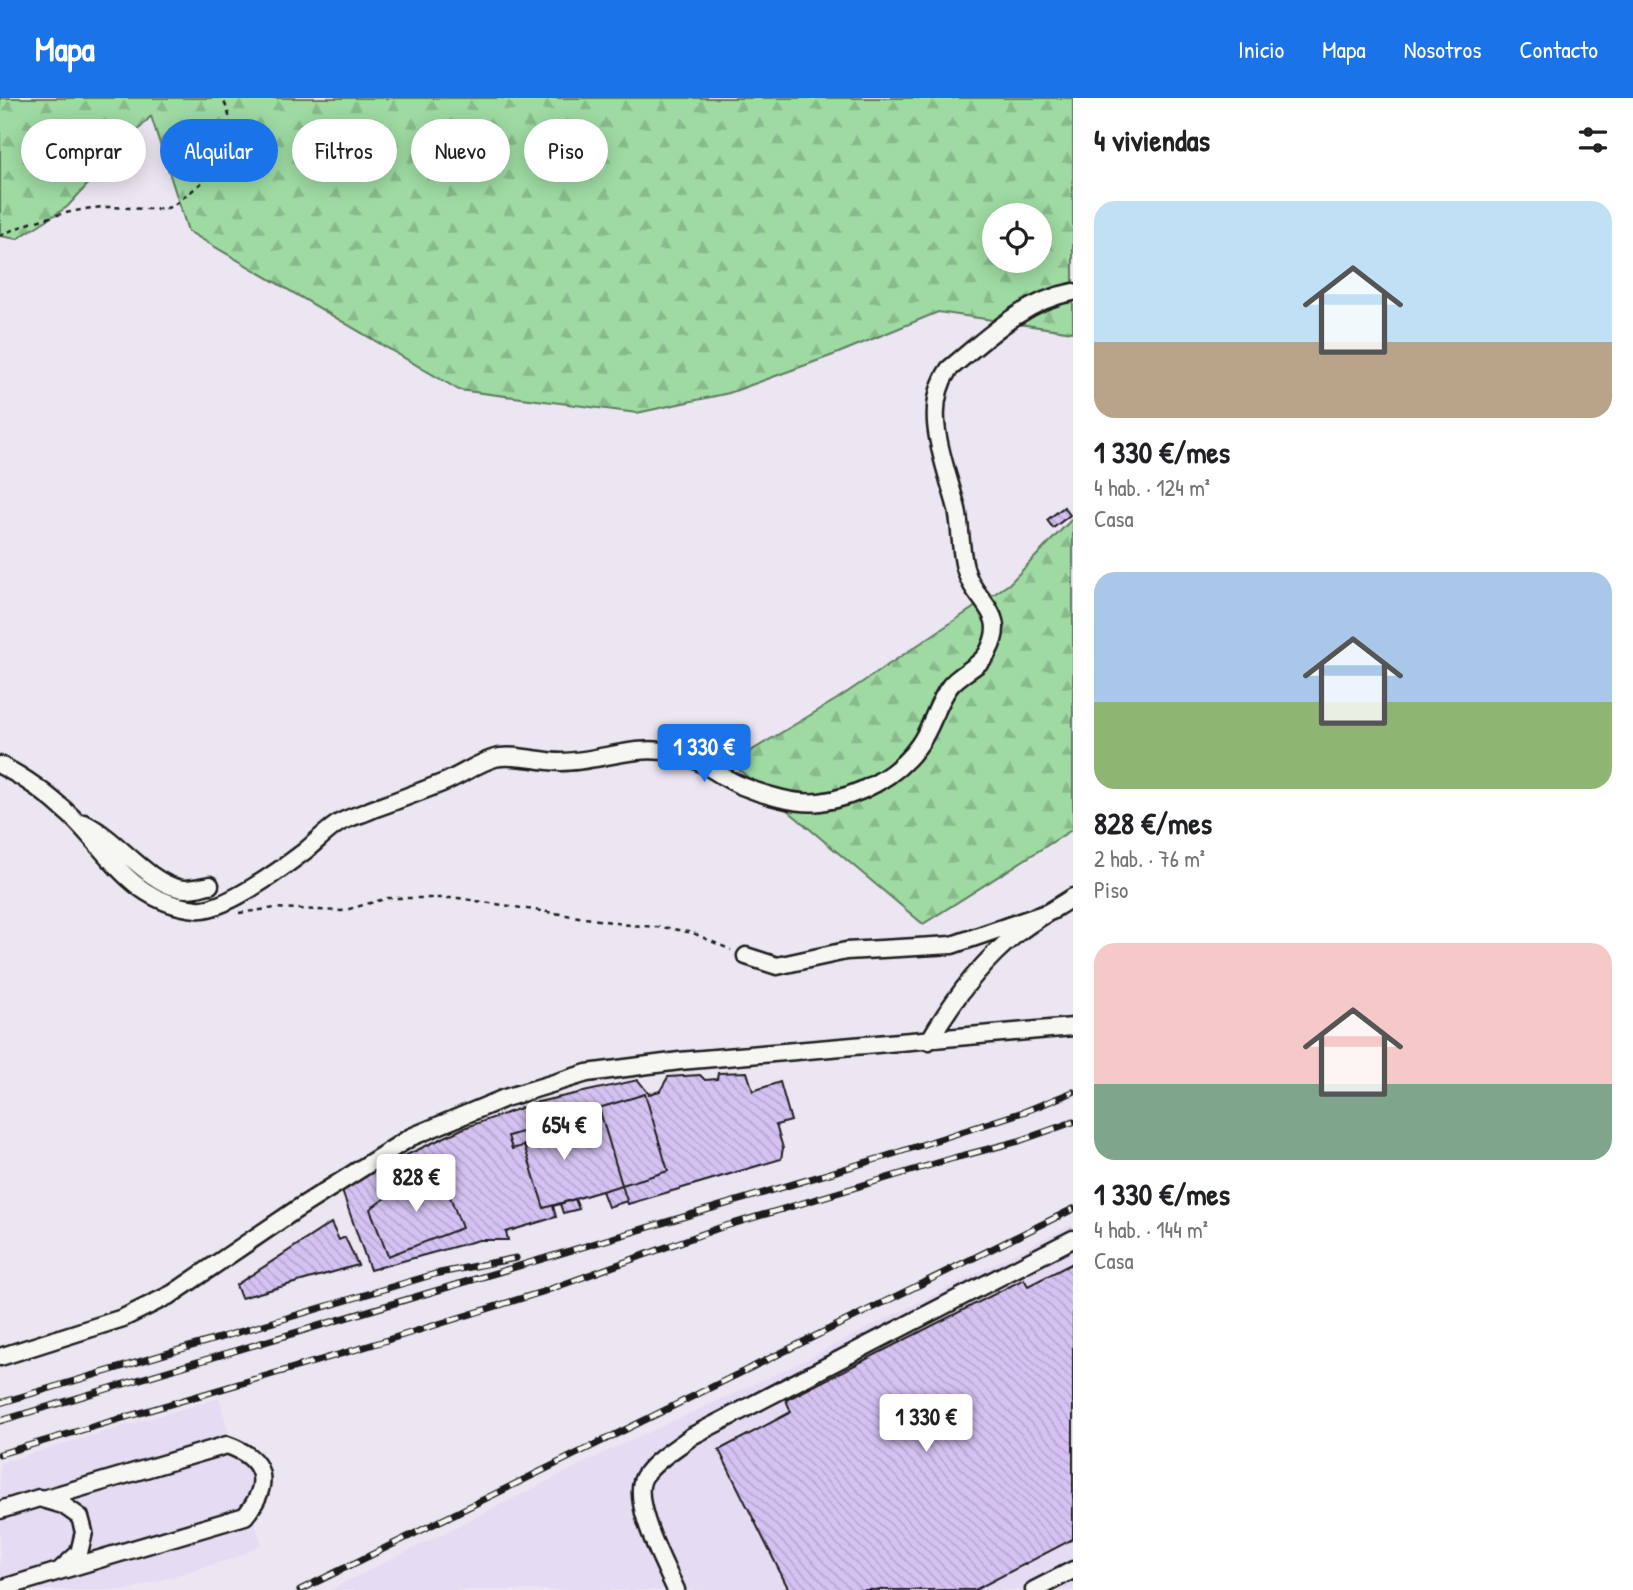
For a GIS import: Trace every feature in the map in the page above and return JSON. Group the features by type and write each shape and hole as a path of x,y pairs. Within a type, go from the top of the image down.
{"street":[{"path":"0,765 23,777 75,820 132,885 169,902 207,910 256,884 301,854 340,823 446,781 498,757 563,762 645,750 671,752 703,762 740,785 775,796 820,802 857,792 891,774 907,760 920,743 950,687 967,670 985,658 996,634 994,617 971,584 965,568 957,510 941,457 935,397 940,382 949,369 1022,311 1047,298 1073,292"},
{"path":"75,820 86,823 149,872 176,888 187,890 210,885"},
{"path":"929,1041 975,975 992,956 1015,935 1073,897"},
{"path":"746,956 777,966 846,951 952,945 1052,911"},
{"path":"0,1357 123,1318 172,1294 297,1209 411,1137 505,1097 587,1073 681,1061 1073,1027"},
{"path":"676,1590 643,1512 639,1496 644,1475 692,1436 1073,1240"},
{"path":"0,1589 245,1516 256,1504 262,1490 262,1474 254,1459 227,1445 43,1499"},
{"path":"0,1510 39,1498 64,1505 80,1517 84,1532 79,1553 59,1570"},
{"path":"1034,1590 1073,1570"}],"path":[{"path":"0,236 35,222 84,209 170,208 211,175 224,158 229,144 230,125 228,108 222,98"},
{"path":"239,914 275,908 342,911 388,898 458,898 669,928 693,933 746,956"}],"shaded area":[{"path":"1073,1224 1073,1590 330,1590 610,1450 793,1366"},
{"path":"219,1398 229,1435 246,1442 265,1462 268,1477 254,1521 262,1544 235,1558 126,1590 0,1590 0,1463"}],"green space":[{"path":"0,98 1073,98 1073,332 938,312 836,354 729,393 637,413 459,390 188,231 172,182 278,182 278,119 160,119 160,144 151,116 146,121 146,119 21,119 21,182 90,182 67,207 17,239 0,236"},
{"path":"1073,518 1073,829 923,924 731,763 837,699 1009,584"}],"building":[{"path":"1064,507 1070,515 1053,528 1047,520"},
{"path":"747,1072 753,1091 780,1082 791,1121 776,1125 783,1148 781,1159 628,1204 627,1201 608,1207 602,1191 575,1199 579,1209 563,1213 560,1204 553,1206 556,1217 506,1232 508,1240 479,1240 370,1270 342,1191 379,1168 464,1128 538,1102 638,1080 649,1094 660,1091 668,1077 700,1075 705,1080 717,1079 718,1073"},
{"path":"645,1094 668,1171 622,1185 599,1108"},
{"path":"599,1108 622,1185 544,1208 524,1145 550,1138 546,1125"},
{"path":"546,1125 550,1138 512,1149 508,1136"},
{"path":"440,1171 462,1228 388,1256 370,1209 405,1184"},
{"path":"622,1185 627,1201 608,1207 602,1191"},
{"path":"575,1199 579,1209 563,1213 560,1204"},
{"path":"331,1223 339,1240 345,1237 358,1265 241,1298 236,1285"},
{"path":"1073,1263 1073,1539 975,1590 789,1590 719,1450 791,1412 786,1400 1024,1279 1028,1286"}],"railway":[{"path":"0,1421 887,1156 1026,1111 1073,1092"},
{"path":"0,1454 368,1346 542,1292 719,1228 1019,1141 1073,1122"},
{"path":"300,1590 1073,1209"},
{"path":"0,1403 435,1274 516,1258"}]}
